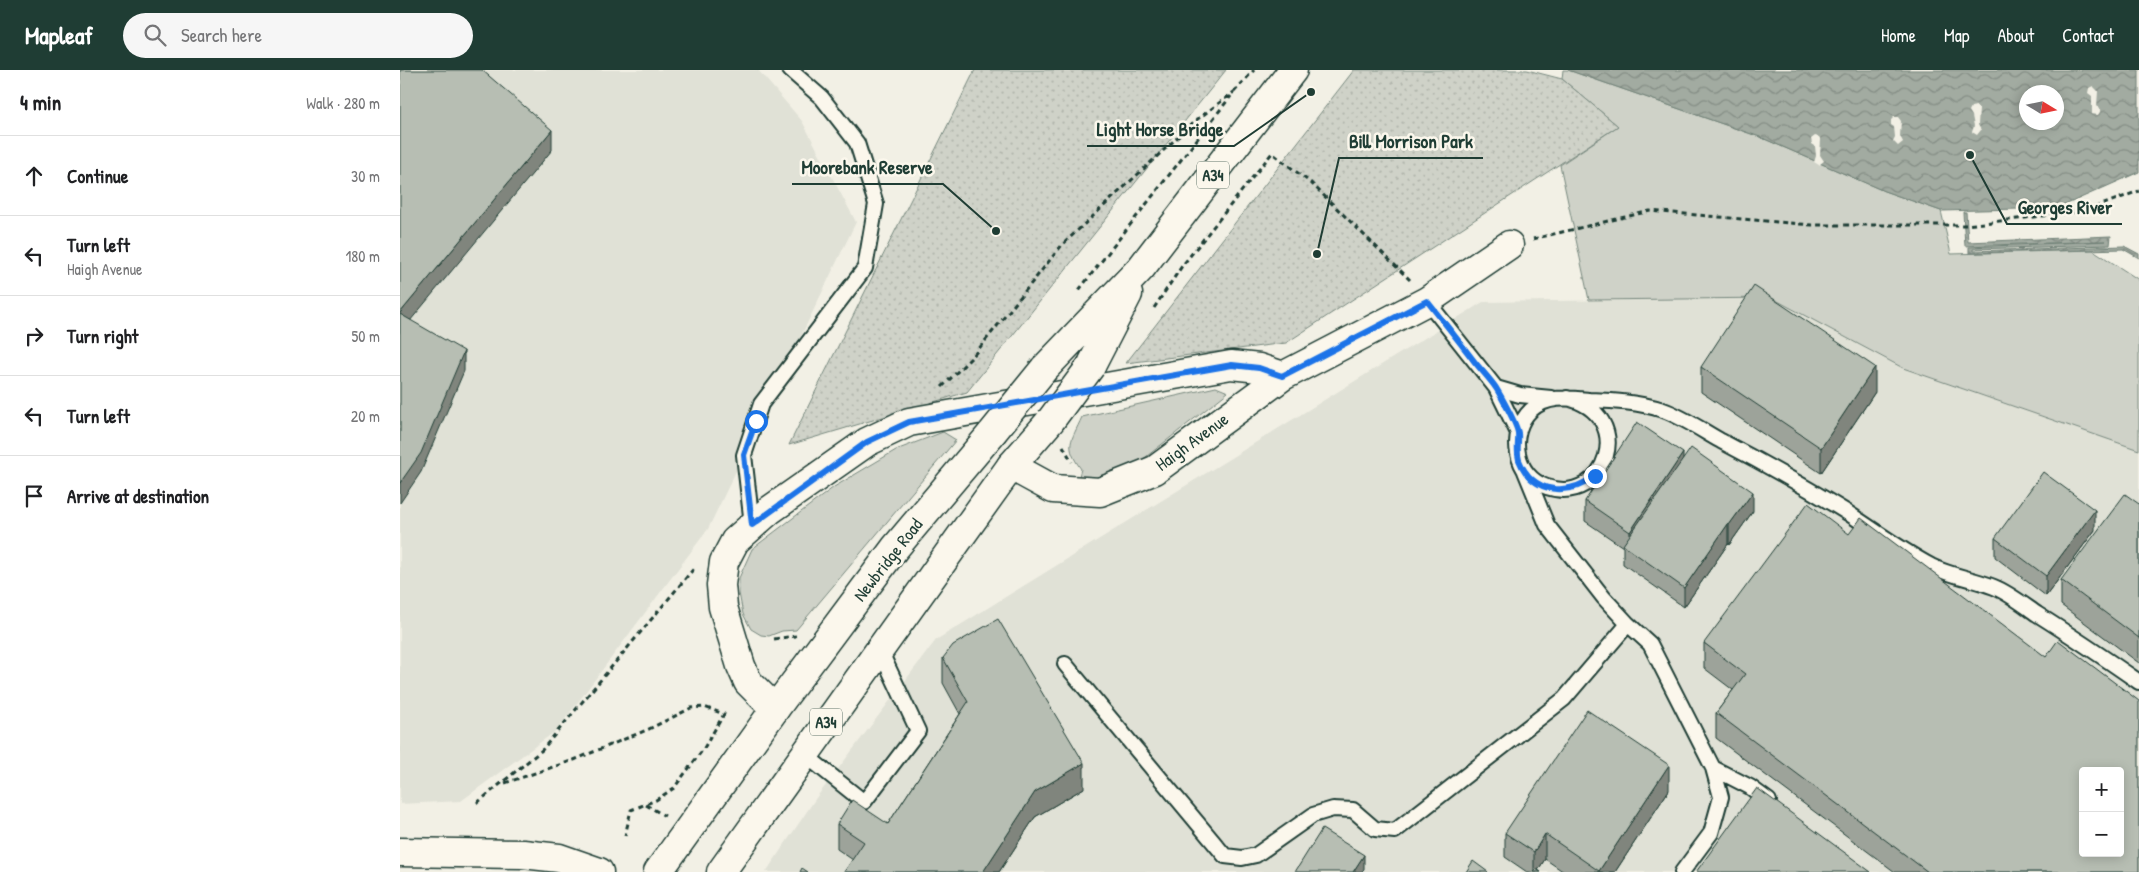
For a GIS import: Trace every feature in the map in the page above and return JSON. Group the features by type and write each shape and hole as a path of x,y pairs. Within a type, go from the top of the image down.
{"main road":[{"name":"Newbridge Road","path":"658,872 775,709 895,548 1044,369 1141,268 1289,75"},
{"name":"Haigh Avenue","path":"1011,466 1053,489 1100,492 1156,470 1282,376 1427,301 1509,245"},
{"name":"Newbridge Road","path":"720,872 1011,466 1051,420 1091,366 1141,268"},
{"path":"775,709 748,682 741,666 723,607 721,585 724,562 735,541 752,525 867,442 909,422 1232,365 1259,368 1282,376"},
{"path":"400,852 523,854 559,858 599,872"}],"lane":[{"path":"752,525 744,455 761,404 865,268 876,204 857,143 822,98 790,70"},
{"path":"1427,301 1496,388 1518,433"},
{"path":"1496,388 1520,395 1631,402 1665,411 1792,478 1932,566 1996,588 2139,682"},
{"path":"1525,471 1534,481 1546,487 1566,489 1584,484 1595,476 1603,465 1607,453 1608,440 1599,416 1585,404 1560,398 1541,403 1523,421 1518,433 1516,446 1519,459 1548,525 1604,598 1650,644 1714,768 1721,797 1711,833 1682,872"},
{"path":"1065,664 1224,856 1242,858 1256,855 1313,815 1333,809 1353,810 1376,829 1395,831 1564,699 1628,624"},
{"path":"804,754 864,802 918,731 879,648"},
{"path":"1714,768 1750,787 1781,810"}],"path":[{"path":"1078,292 1234,92 1254,70"},
{"path":"942,388 972,356 1062,246 1195,121 1234,92"},
{"path":"1149,314 1182,266 1272,153 1311,182 1407,276 1427,301"},
{"path":"1509,245 1650,211 1812,225 1966,225 2085,211 2139,191"},
{"path":"503,783 574,760 650,728 691,708 704,707 724,714 704,748 674,788 646,805 631,810 625,836"},
{"path":"646,805 671,821"}],"shaded area":[{"path":"400,70 758,70 802,121 856,222 708,529 557,730 461,801 400,804"},
{"path":"975,70 1226,70 967,392 789,445"},
{"path":"1354,70 1527,70 1562,79 1618,126 1286,343 1126,363"},
{"path":"1563,70 1568,70 1760,137 1884,191 1941,211 1951,254 2093,250 2139,280 2139,450 1903,368 1772,298 1589,300 1560,165 1618,126 1562,79"},
{"path":"1772,298 1903,368 2139,450 2139,872 766,872 816,798 936,640 1483,302"},
{"path":"1216,387 1228,392 1137,464 1098,480 1079,476 1081,469 1072,454 1071,443 1082,417"},
{"path":"943,432 956,440 796,630 782,631 769,636 761,635 751,629 743,614 739,593 739,578 752,549 834,487 896,450"}],"water":[{"path":"1568,70 2139,70 2139,172 2058,208 1941,211 1884,191 1760,137"},
{"path":"1963,212 1966,212 1968,242 2111,236 2110,245 1973,249 1973,251 2124,246 2139,254 2139,258 2123,249 1969,253 1969,247 2106,241 1965,246"}],"pier":[{"path":"2093,86 2098,91 2097,106 2101,110 2098,115 2092,114 2092,96 2088,93 2089,88"},
{"path":"1976,106 1979,109 1978,125 1981,130 1977,135 1972,132 1974,126 1969,111 1971,107"},
{"path":"1894,117 1898,117 1901,121 1900,136 1903,142 1898,146 1893,141 1895,137 1891,120"},
{"path":"1815,136 1821,140 1820,155 1824,161 1819,165 1814,162 1816,156 1815,146 1812,144 1811,139"}],"building":[{"path":"400,70 482,70 552,130 400,313"},
{"path":"1754,286 1875,367 1821,448 1701,367"},
{"path":"400,314 464,351 421,453 400,483"},
{"path":"1637,422 1683,453 1630,532 1585,501"},
{"path":"1691,448 1753,492 1728,524 1684,588 1623,545"},
{"path":"2043,472 2095,510 2046,576 1995,538"},
{"path":"2125,494 2139,504 2139,638 2061,580"},
{"path":"1808,503 1849,534 1861,518 2046,657 2058,640 2139,701 2139,872 1928,872 1716,713 1745,674 1704,643"},
{"path":"998,619 1084,763 1035,792 983,872 844,872 864,842 837,824 852,800 888,824 968,702 943,658 953,645"},
{"path":"1587,710 1669,765 1599,871 1545,834 1534,852 1505,833"},
{"path":"1757,788 1871,872 1696,872"},
{"path":"1322,829 1364,855 1353,872 1295,872"},
{"path":"1473,861 1488,872 1466,872"},
{"path":"802,868 808,872 800,872"}],"place":[{"name":"Light Horse Bridge","path":"1311,92"},
{"name":"Georges River","path":"1970,155"},
{"name":"Moorebank Reserve","path":"996,231"},
{"name":"Bill Morrison Park","path":"1317,254"}],"route":[{"path":"756,421 744,455 752,525 770,510 867,442 909,422 1232,365 1259,368 1282,376 1427,301 1496,388 1518,433 1516,446 1519,459 1525,471 1534,481 1546,487 1559,490 1572,489 1584,484 1595,476"}]}
